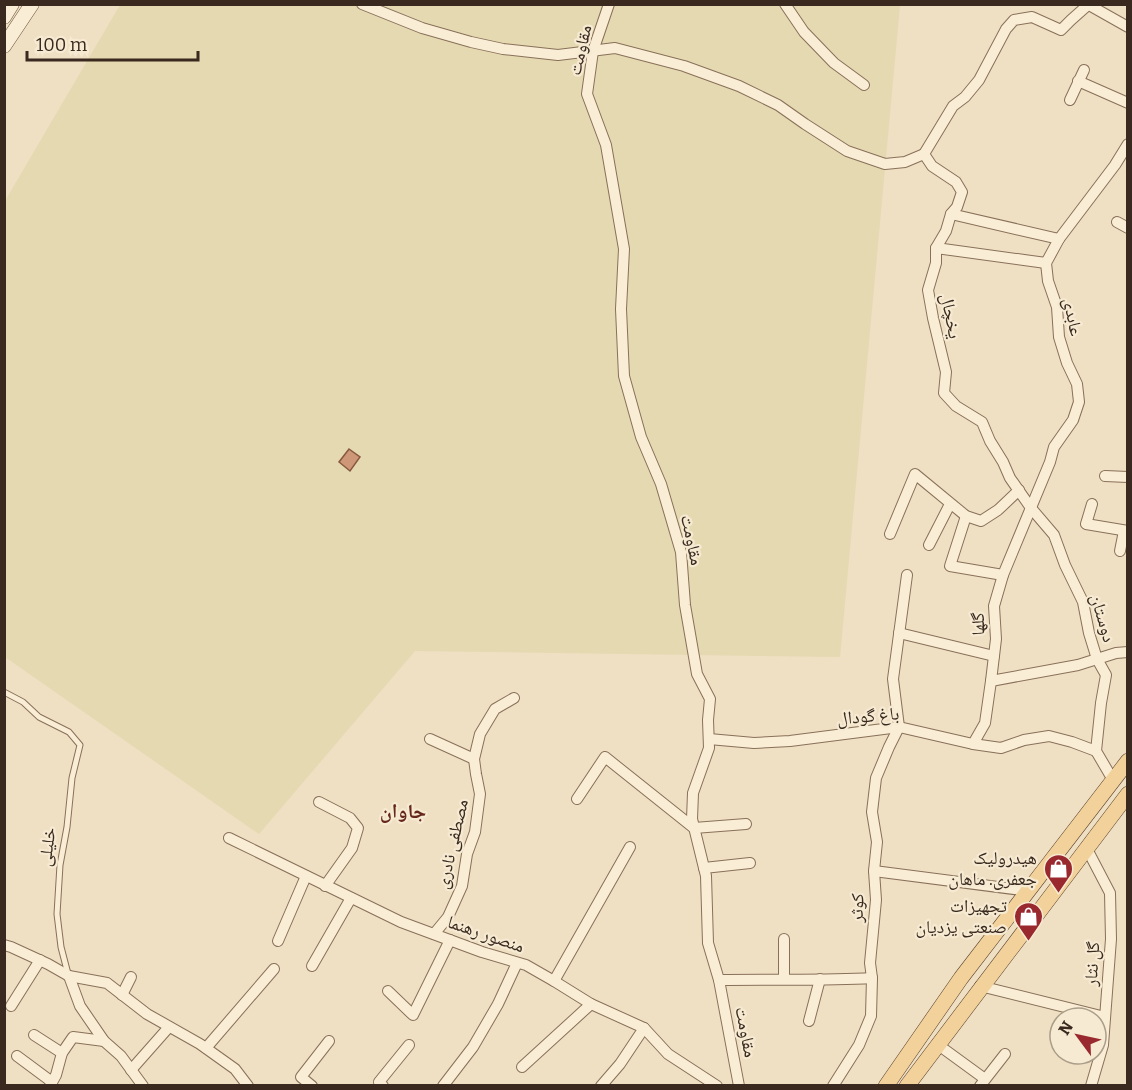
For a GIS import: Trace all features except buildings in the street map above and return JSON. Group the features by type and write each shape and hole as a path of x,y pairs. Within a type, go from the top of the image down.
{"main road":[{"path":"4,16 12,4"},
{"path":"6,42 32,4"},
{"path":"886,1086 962,978 1128,761"},
{"path":"907,1086 980,986 1124,804"},
{"path":"962,1011 953,1003 1004,930 1007,920"},
{"path":"897,1086 928,1041 921,1036"}],"street":[{"path":"362,4 422,28 503,49 558,55 615,48 684,66 739,86 778,105 848,151 885,164 904,162 924,154 953,106 965,97 979,80 1006,29 1014,20 1032,17 1061,30 1089,5 1128,27"},
{"name":"مقاومت","path":"609,4 593,51 587,94 606,145 624,249 621,309 624,376 641,438 662,484 681,552 685,605 697,674 710,699 709,748 693,793 692,819 706,876 708,943 719,980 739,1086"},
{"path":"785,4 804,32 834,63 864,85"},
{"path":"1070,100 1084,70"},
{"path":"1078,81 1128,104"},
{"path":"936,248 1046,263 1059,240 1128,144"},
{"name":"یخچال","path":"924,154 932,166 956,182 962,192 957,207 951,214 946,231 936,248 936,263 928,290 946,372 944,393 956,406 982,422 1010,478 1031,508"},
{"path":"951,214 1059,240"},
{"path":"1117,222 1128,228"},
{"name":"عابدی","path":"1031,508 1054,447 1073,420 1079,402 1077,384 1067,363 1059,336 1057,307 1048,281 1046,263"},
{"path":"890,534 915,474 966,516 981,521 998,510 1018,490"},
{"path":"1105,476 1128,477"},
{"path":"928,545 950,504"},
{"path":"1092,504 1086,524 1126,531 1120,550"},
{"name":"گلها","path":"973,744 985,723 996,639 994,606 1003,575 1031,508"},
{"name":"دوستان","path":"1031,508 1054,536 1083,602 1097,659 1106,675 1096,751"},
{"path":"966,516 950,566 1003,575"},
{"path":"899,727 893,679 907,575"},
{"path":"899,633 994,656"},
{"path":"991,681 1078,665 1116,653 1128,652"},
{"name":"مصطفی نادری","path":"434,934 448,917 462,886 467,854 475,832 480,794 474,759 480,734 495,709 514,698"},
{"name":"باغ گودال","path":"709,739 754,743 790,741 899,727 1001,748 1024,740 1048,736 1096,751"},
{"name":"کوثر","path":"833,1086 859,1045 871,1016 870,963 876,900 874,871 877,842 872,812 876,778 899,727"},
{"path":"430,740 474,759"},
{"path":"1096,751 1113,780"},
{"path":"577,798 605,757 694,828 746,824"},
{"path":"319,802 350,818 358,828 352,848 325,886"},
{"name":"منصور رهنما","path":"229,838 401,922 526,965 591,1004 644,1028 668,1054 717,1086"},
{"path":"554,981 630,847"},
{"name":"گل نثار","path":"1087,849 1110,893 1111,939 1106,1006"},
{"path":"704,868 750,863"},
{"path":"874,871 1029,891"},
{"path":"278,941 306,876"},
{"path":"312,966 351,898"},
{"path":"784,939 784,979"},
{"path":"388,991 414,1015 450,940"},
{"path":"4,945 40,960 69,976 107,983 147,1014 206,1048 235,1069 248,1086"},
{"path":"11,1006 40,960"},
{"path":"443,1086 473,1047 498,1004 517,963"},
{"path":"206,1048 274,969"},
{"path":"69,976 80,1006 104,1041 121,1056 143,1086"},
{"path":"122,995 131,977"},
{"path":"719,980 872,978"},
{"path":"809,1021 820,979"},
{"path":"980,986 1061,1006"},
{"path":"522,1068 591,1004"},
{"path":"130,1070 169,1027"},
{"path":"601,1086 620,1064 644,1028"},
{"path":"34,1035 62,1053"},
{"path":"17,1056 51,1084 62,1053 73,1037 104,1041"},
{"path":"312,1086 301,1077 329,1041"},
{"path":"937,1044 983,1082 1005,1054"},
{"path":"383,1086 379,1082 409,1046"},
{"name":"گل نثار","path":"1091,1086 1096,1066"}],"lane":[{"name":"خلیلی","path":"4,692 22,702 39,717 69,732 80,746 72,778 60,865 57,914 61,947 69,976"}],"shaded area":[{"path":"120,5 900,5 840,657 415,651 259,834 5,657 5,201"}],"place":[{"name":"هیدرولیک جعفری. ماهان","path":"1058,894"},
{"name":"تجهیزات صنعتی یزدیان","path":"1028,942"}],"district":[{"name":"جاوان","path":"403,811"}]}
